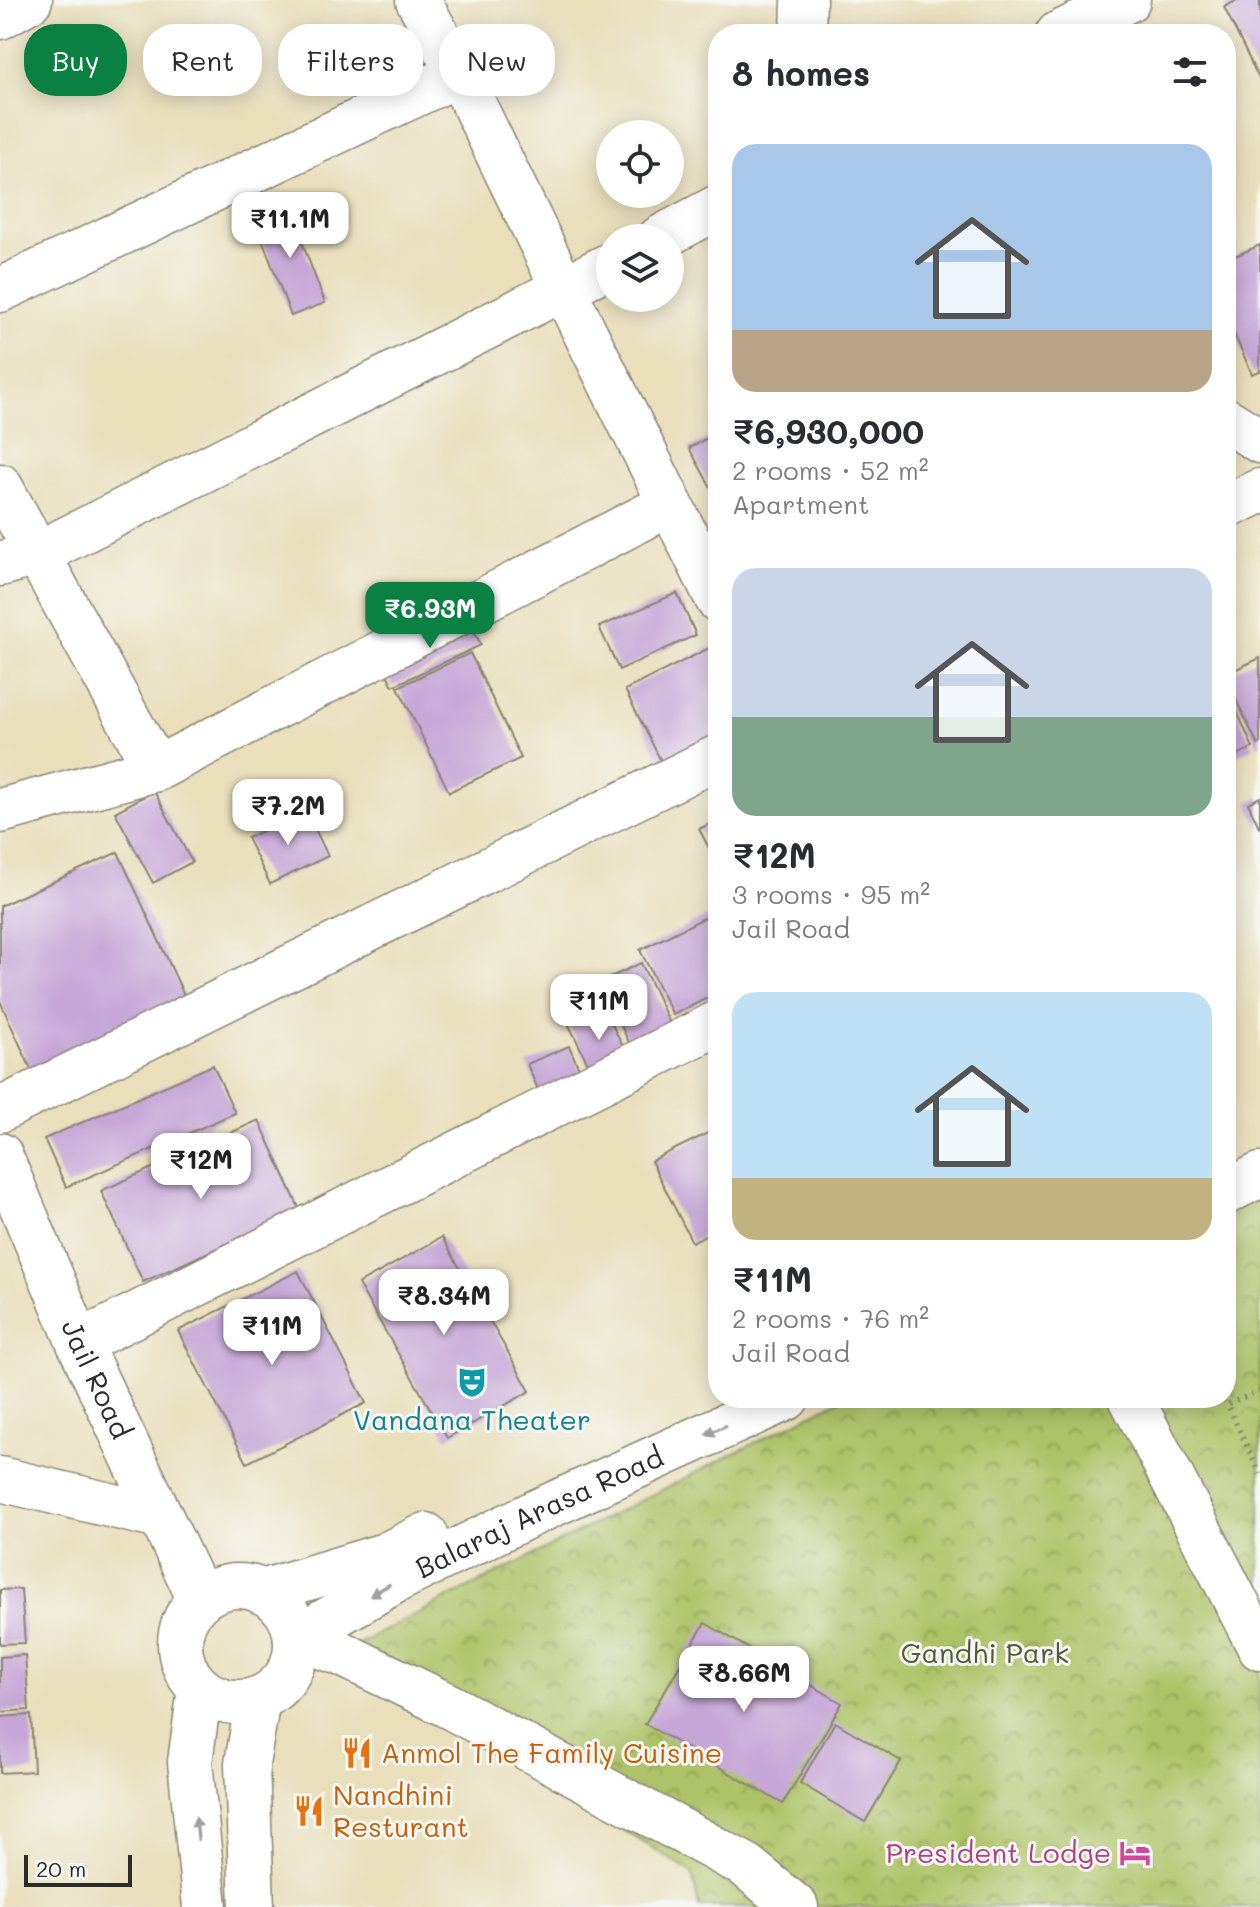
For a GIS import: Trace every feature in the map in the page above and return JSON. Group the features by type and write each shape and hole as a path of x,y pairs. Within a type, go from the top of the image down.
{"street":[{"path":"0,17 30,0"},
{"path":"418,0 439,38"},
{"path":"803,24 804,0"},
{"path":"1076,24 1109,5"},
{"path":"0,290 439,83"},
{"path":"470,96 708,580"},
{"path":"684,225 708,212"},
{"path":"19,559 596,273"},
{"path":"1236,426 1260,441"},
{"path":"0,486 19,559 156,769"},
{"path":"1236,502 1260,491"},
{"path":"0,811 156,769 670,504"},
{"path":"0,1110 708,762"},
{"path":"79,1343 708,1028"},
{"path":"1236,1155 1260,1144"},
{"name":"Jail Road","path":"0,1155 79,1343 200,1600"},
{"path":"1236,1187 1260,1175"},
{"path":"262,1592 385,1555 522,1487 708,1403"},
{"name":"Balaraj Arasa Road","path":"296,1638 397,1580 534,1513 765,1408"},
{"path":"1136,1408 1260,1648"},
{"path":"0,1479 160,1517"},
{"path":"238,1586 258,1590 278,1602 290,1618 296,1638 295,1658 287,1677 276,1689 258,1699 238,1703 218,1699 200,1689 184,1668 180,1649 182,1628 190,1610 200,1600 218,1590 238,1586"},
{"path":"296,1638 340,1653 447,1705 745,1865 796,1907"},
{"path":"200,1689 190,1762 205,1907"},
{"path":"252,1907 247,1764 258,1699"}],"path":[{"path":"1236,1400 1260,1391"},
{"path":"1229,1408 1260,1474"}],"green space":[{"name":"Gandhi Park","path":"1260,1187 1260,1907 699,1907 692,1873 340,1653 823,1408 1236,1408 1236,1199"}],"building":[{"path":"1238,0 1260,0 1260,81 1236,32 1236,24 1232,24 1224,7"},
{"path":"288,205 325,303 291,316 254,218"},
{"path":"1260,245 1260,371 1252,374 1236,338 1236,256"},
{"path":"708,438 708,482 689,448"},
{"path":"677,593 696,635 619,670 599,627"},
{"path":"466,614 481,645 393,686 378,656"},
{"path":"708,648 708,748 665,769 625,690"},
{"path":"470,653 521,758 449,792 398,687"},
{"path":"1260,658 1258,745 1236,700 1236,669"},
{"path":"1236,709 1253,748 1236,756"},
{"path":"154,791 192,862 153,883 115,812"},
{"path":"1260,797 1260,829 1248,803"},
{"path":"306,810 328,856 270,884 247,838"},
{"path":"708,825 708,846 699,829"},
{"path":"118,852 190,1008 35,1078 0,1001 0,906"},
{"path":"708,916 708,998 673,1015 640,950"},
{"path":"641,963 677,1038 636,1057 600,982"},
{"path":"602,1004 631,1063 596,1080 567,1021"},
{"path":"569,1046 584,1080 542,1099 527,1064"},
{"path":"213,1065 235,1113 66,1187 44,1139"},
{"path":"259,1120 300,1210 143,1282 101,1191"},
{"path":"708,1133 708,1234 692,1242 651,1161"},
{"path":"442,1237 530,1391 447,1438 358,1284"},
{"path":"298,1271 366,1403 247,1463 178,1331"},
{"path":"21,1589 25,1643 0,1644 0,1590"},
{"path":"705,1623 842,1703 783,1804 645,1724"},
{"path":"25,1655 29,1710 0,1712 0,1657"},
{"path":"31,1715 34,1771 0,1773 0,1717"},
{"path":"835,1722 901,1761 865,1822 800,1783"}],"place":[{"name":"Vandana Theater","path":"472,1382"},
{"name":"Anmol The Family Cuisine","path":"357,1753"},
{"name":"Nandhini Resturant","path":"309,1811"},
{"name":"President Lodge","path":"1135,1853"}]}
